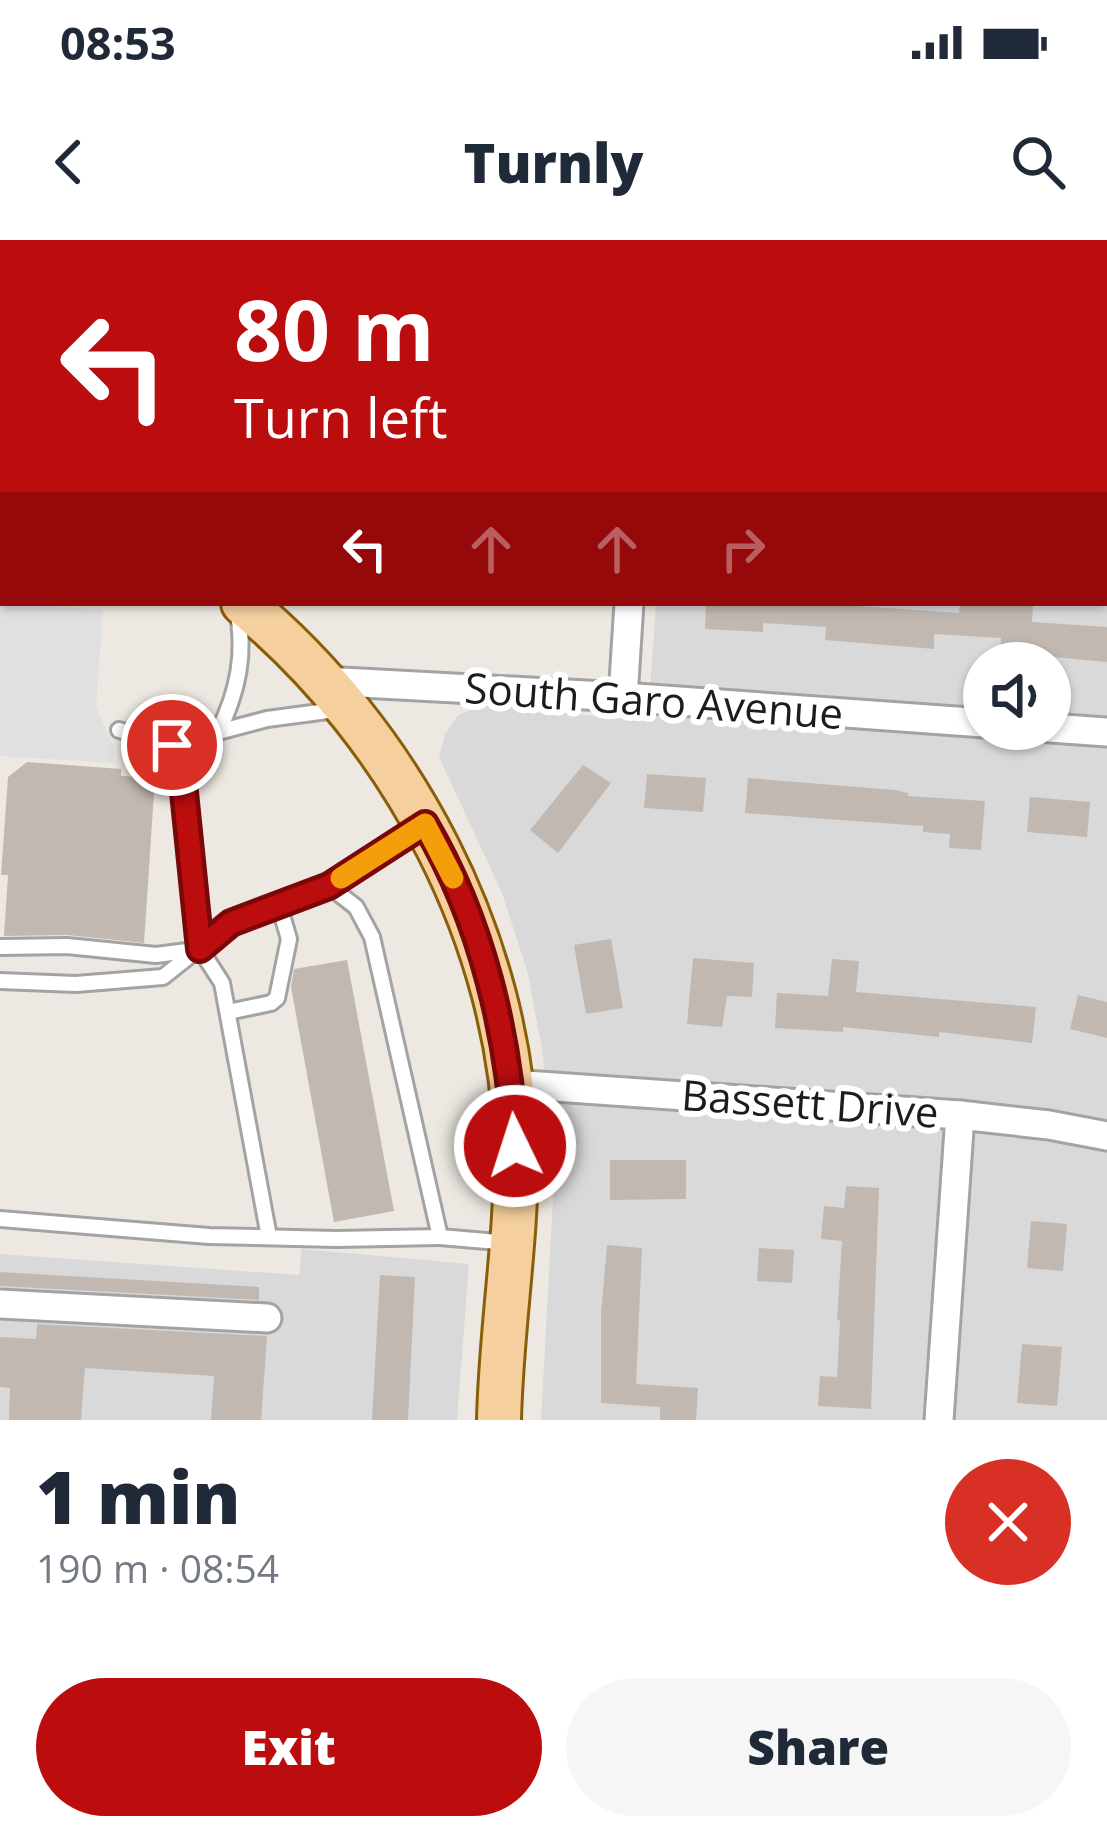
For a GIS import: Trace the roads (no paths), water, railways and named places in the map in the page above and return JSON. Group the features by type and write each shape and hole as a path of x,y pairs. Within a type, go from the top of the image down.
{"main road":[{"path":"243,606 276,630 379,749 441,850 488,976 512,1084 515,1146 500,1420"}],"street":[{"path":"622,697 629,606"},
{"name":"South Garo Avenue","path":"336,695 622,697 963,721"},
{"path":"1071,729 1107,732"},
{"name":"Bassett Drive","path":"512,1084 960,1114 1107,1136"},
{"path":"939,1420 960,1114"},
{"path":"0,1304 267,1318"}],"lane":[{"path":"218,732 241,667 239,606"},
{"path":"119,730 172,745 336,695"},
{"path":"172,745 181,763 200,949 223,983 269,1237"},
{"path":"0,981 76,984 163,977 231,923 329,886 425,824"},
{"path":"329,886 356,908 372,937 440,1237"},
{"path":"228,1012 278,998 289,939 280,905"},
{"path":"0,947 67,946 156,956 200,949"},
{"path":"0,1219 209,1236 440,1237 512,1244"}]}
